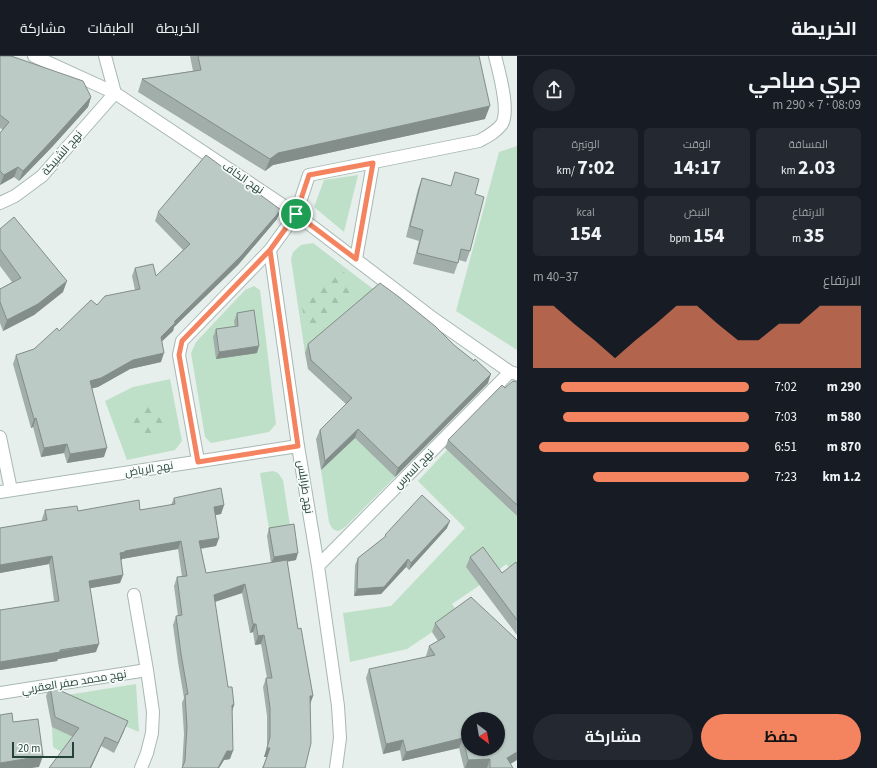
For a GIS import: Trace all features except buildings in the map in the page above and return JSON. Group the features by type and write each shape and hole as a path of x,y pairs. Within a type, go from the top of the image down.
{"street":[{"name":"نهج الكاف","path":"34,56 115,93 296,214 434,319 514,373"},
{"path":"105,56 115,93"},
{"path":"198,462 179,355 182,341 270,250 296,214 309,175 479,141 493,133 502,123 505,110 502,86 495,56"},
{"name":"نهج الشبيكة","path":"0,203 15,196 42,176 115,93"},
{"path":"356,259 373,163"},
{"name":"نهج طرابلس","path":"270,250 298,446 318,566 338,706 340,738 336,768"},
{"name":"نهج السرس","path":"318,566 514,373"},
{"path":"0,437 6,491"},
{"name":"نهج الرياض","path":"6,491 298,446"},
{"path":"134,595 153,712 152,733 147,753 141,768"},
{"name":"نهج محمد صفر العقربي","path":"0,693 147,670"}],"green space":[{"path":"517,146 517,350 456,311 499,152"},
{"path":"358,175 344,232 314,207 324,180"},
{"path":"313,243 377,292 305,353 291,259 293,252 301,245"},
{"path":"344,272 353,285 357,296 351,301 342,304 327,326 314,334 306,332 302,306 305,294 313,287 323,286 332,273"},
{"path":"254,286 260,290 276,424 269,432 211,443 205,437 191,353 196,342 245,290"},
{"path":"170,379 182,441 175,450 127,460 105,401 133,387"},
{"path":"150,404 159,409 163,415 163,429 159,435 150,440 142,440 133,435 129,429 128,418 133,409 139,405"},
{"path":"355,437 395,477 345,527 337,531 332,528 329,522 321,470"},
{"path":"447,450 517,516 517,568 513,572 506,564 493,575 466,567 480,585 452,604 459,614 407,649 350,662 343,613 391,606 465,528 418,481"},
{"path":"273,471 278,473 283,480 291,532 270,535 260,473"},
{"path":"136,684 139,732 75,705 63,732 76,738 68,756 53,747 52,727 65,724 61,696"}],"route":[{"path":"296,214 270,250 182,341 179,355 198,462 298,446 270,250 296,214 356,259 373,163 309,175 296,214"}]}
